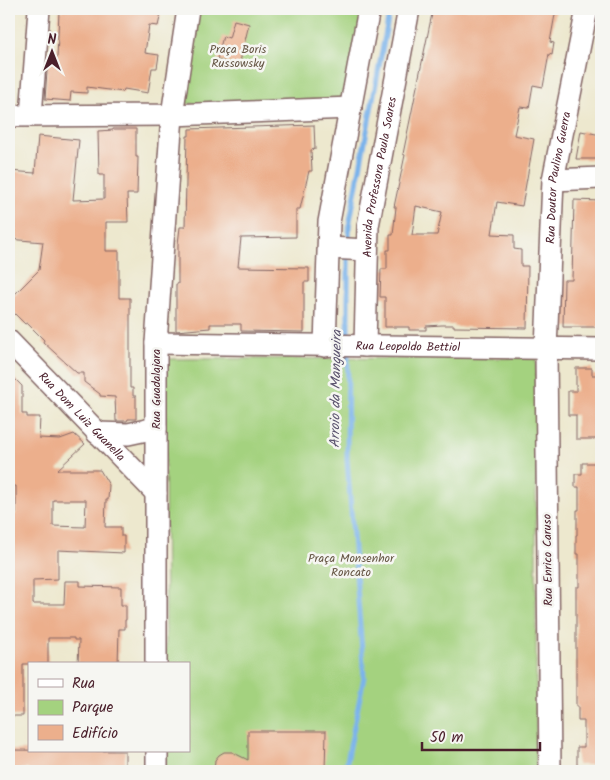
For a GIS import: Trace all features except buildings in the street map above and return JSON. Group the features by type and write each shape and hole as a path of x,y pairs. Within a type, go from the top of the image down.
{"street":[{"path":"31,116 40,9"},
{"name":"Rua Guadalajara","path":"156,662 156,343 172,115 188,9"},
{"name":"Avenida Professora Paula Soares","path":"345,346 348,249 329,222 370,9"},
{"name":"Avenida Professora Paula Soares","path":"345,346 348,249 368,226 409,9"},
{"name":"Rua Doutor Paulino Guerra","path":"546,349 553,180 587,9"},
{"path":"9,116 172,115 351,108"},
{"path":"553,180 601,178"},
{"name":"Rua Dom Luiz Guanella","path":"9,341 156,493"},
{"name":"Rua Leopoldo Bettiol","path":"156,343 601,350"},
{"name":"Rua Enrico Caruso","path":"546,349 550,771"},
{"path":"97,433 128,434 156,428"},
{"path":"157,752 157,771"}],"green space":[{"name":"Praça Boris Russowsky","path":"198,9 364,9 348,99 182,104"},
{"name":"Praça Monsenhor Roncato","path":"536,358 536,771 166,771 166,752 190,752 190,662 166,662 165,359"}],"waterway":[{"name":"Arroio da Mangueira","path":"349,243 349,226 390,9"},
{"name":"Arroio da Mangueira","path":"348,254 348,341"},
{"name":"Arroio da Mangueira","path":"345,771 364,677 347,459 348,349"}]}
